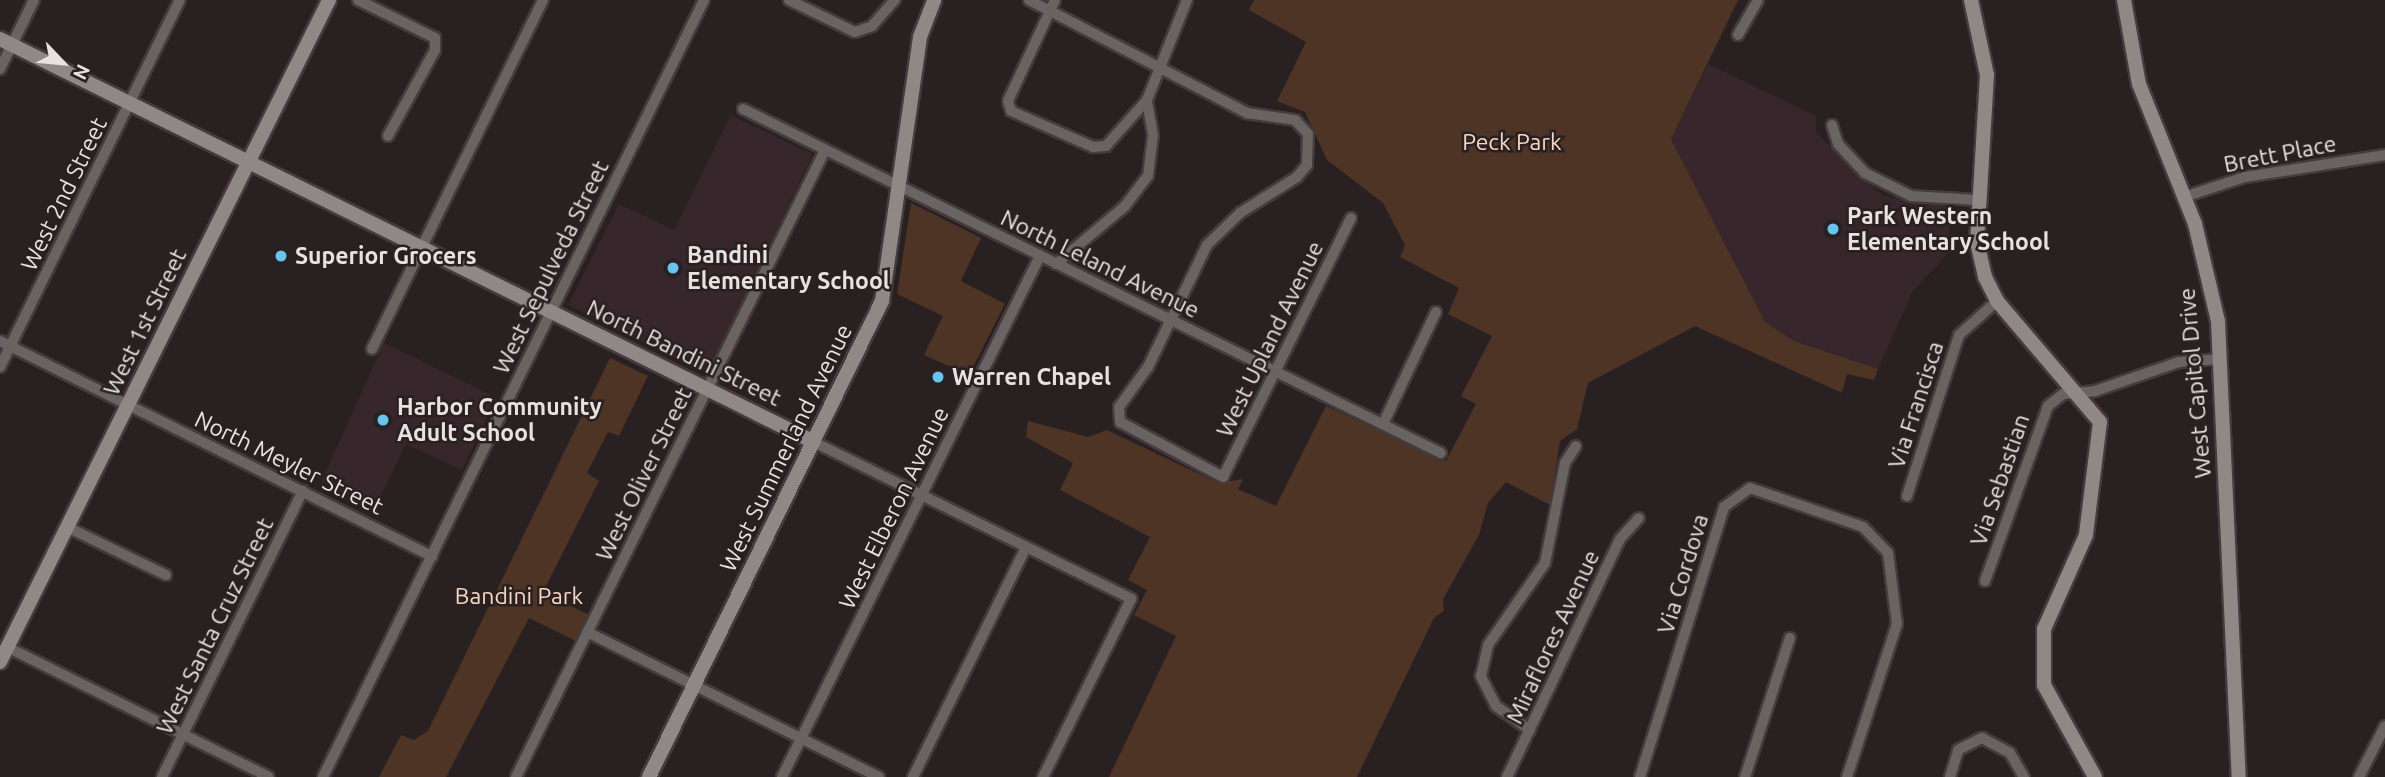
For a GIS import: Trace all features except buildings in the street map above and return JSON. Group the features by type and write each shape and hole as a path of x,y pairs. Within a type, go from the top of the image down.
{"street":[{"path":"0,69 6,42 34,0"},
{"name":"West 2nd Street","path":"0,367 180,0"},
{"name":"West 1st Street","path":"0,662 4,645 130,404 329,0"},
{"path":"358,0 435,38 435,50 388,136"},
{"path":"372,349 544,0"},
{"name":"West Sepulveda Street","path":"323,777 704,0"},
{"path":"789,0 855,32 872,26 895,0"},
{"name":"West Summerland Avenue","path":"649,777 882,301 920,37 934,0"},
{"path":"1029,0 1247,113 1295,120 1308,134 1307,164 1207,244 1172,321"},
{"path":"1055,0 1010,89 1011,111 1081,142 1106,146 1147,100"},
{"path":"1056,264 1125,206 1148,176 1153,135 1147,100 1156,64 1187,0"},
{"path":"1738,35 1758,0"},
{"path":"1971,0 1987,75 1978,200 1980,261 1997,301 2097,413 2100,434 2085,535 2044,629 2044,685 2095,777"},
{"name":"West Capitol Drive","path":"2124,0 2142,96 2184,197 2209,269 2221,359 2239,777"},
{"name":"North Bandini Street","path":"6,42 1127,595 1130,603 1044,777"},
{"name":"North Leland Avenue","path":"743,109 1441,453"},
{"path":"1832,125 1838,144 1874,177 1911,196 1978,200"},
{"name":"West Oliver Street","path":"516,777 825,150"},
{"name":"Brett Place","path":"2184,197 2245,177 2385,155"},
{"name":"West Upland Avenue","path":"1172,321 1119,407 1120,422 1223,477 1351,218"},
{"name":"West Elberon Avenue","path":"782,777 1040,256"},
{"name":"Via Francisca","path":"1907,496 1959,335 1997,301"},
{"path":"1383,424 1436,312"},
{"name":"North Meyler Street","path":"0,341 432,555"},
{"name":"Via Sebastian","path":"1985,581 2041,414 2063,394 2081,393 2179,362 2221,359"},
{"path":"1530,730 1496,706 1481,676 1488,645 1545,563 1564,464 1576,446"},
{"name":"Via Cordova","path":"1640,777 1724,507 1750,488 1863,527 1888,553 1898,624 1847,777"},
{"name":"West Santa Cruz Street","path":"162,777 303,491"},
{"name":"Miraflores Avenue","path":"1507,777 1620,539 1639,518"},
{"path":"66,527 166,575"},
{"path":"913,777 1026,547"},
{"path":"587,632 879,777"},
{"path":"1745,777 1790,638"},
{"path":"4,645 269,777"},
{"path":"2359,777 2385,726"},
{"path":"1950,777 1958,750 1982,738 2010,753 2024,777"}],"shaded area":[{"name":"Park Western Elementary School","path":"1708,64 1816,116 1816,133 1883,196 1949,206 1949,252 1913,291 1878,369 1794,341 1765,322 1671,139"},
{"name":"Bandini Elementary School","path":"731,115 813,154 708,373 568,305 619,204 674,230"},
{"name":"Harbor Community Adult School","path":"384,343 497,398 462,470 406,444 375,508 321,482"}],"green space":[{"name":"Peck Park","path":"1254,0 1738,0 1671,139 1765,322 1794,341 1878,369 1874,380 1847,374 1842,393 1695,326 1588,383 1577,429 1560,441 1550,505 1506,482 1488,503 1479,535 1443,599 1444,611 1434,618 1357,777 1109,777 1176,636 1134,615 1147,590 1128,580 1150,537 1060,490 1073,463 1026,437 1028,421 1088,437 1107,430 1218,483 1243,479 1238,489 1276,506 1326,406 1446,461 1476,404 1461,396 1492,336 1448,314 1459,288 1400,257 1405,245 1383,203 1327,160 1305,112 1277,101 1306,42 1249,10"},
{"path":"911,203 981,238 961,281 1005,304 969,375 924,355 943,316 897,294"},
{"name":"Bandini Park","path":"610,358 648,376 619,436 608,432 587,473 599,481 543,592 593,617 580,643 529,618 446,777 379,777 401,735 414,740 428,731"}],"place":[{"name":"Park Western Elementary School","path":"1833,229"},
{"name":"Superior Grocers","path":"281,256"},
{"name":"Bandini Elementary School","path":"673,268"},
{"name":"Warren Chapel","path":"938,377"},
{"name":"Harbor Community Adult School","path":"383,420"}]}
